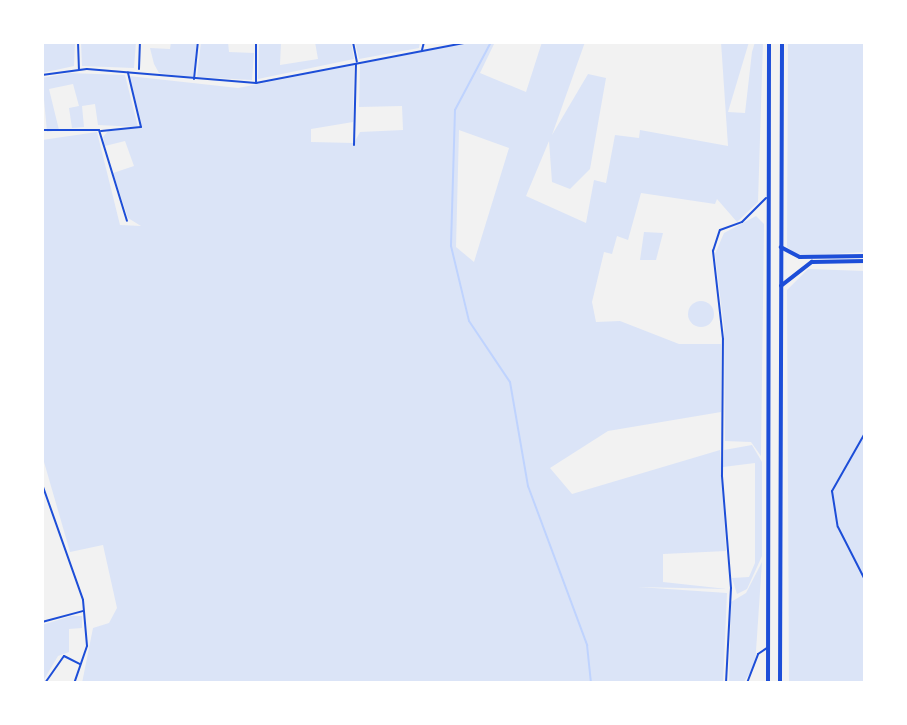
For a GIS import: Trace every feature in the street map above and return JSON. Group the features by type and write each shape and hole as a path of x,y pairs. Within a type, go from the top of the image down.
{"main road":[{"path":"768,683 769,42"},
{"path":"780,683 782,42"},
{"path":"781,247 800,257 865,256"},
{"path":"781,286 812,262 865,261"}],"street":[{"path":"78,42 79,69"},
{"path":"139,42 139,71"},
{"path":"194,80 198,42"},
{"path":"256,42 256,83"},
{"path":"353,42 356,63 354,145"},
{"path":"422,51 424,42"},
{"path":"42,75 79,69 139,71 194,80 256,83 469,42"},
{"path":"42,130 99,132 141,127 128,72"},
{"path":"99,132 127,221"},
{"path":"726,683 731,588 722,475 723,339 713,251 720,230 741,222 769,196"},
{"path":"865,433 832,491 838,527 865,580"},
{"path":"42,484 85,611 81,664 74,683"},
{"path":"42,622 85,611"},
{"path":"747,683 758,653 768,648"},
{"path":"46,683 64,656 81,664"}],"shaded area":[{"path":"42,42 75,42 74,66 42,73"},
{"path":"81,42 136,42 134,68 82,66"},
{"path":"171,42 197,42 193,78 159,73 150,48 170,49"},
{"path":"201,42 228,42 229,52 254,53 252,80 197,77"},
{"path":"259,42 281,42 280,65 318,59 315,42 351,42 354,59 258,79"},
{"path":"355,42 420,42 419,48 359,59"},
{"path":"472,42 495,42 480,73 526,92 542,42 585,42 552,135 588,74 606,78 590,169 570,189 552,182 549,141 526,196 586,223 594,180 606,183 615,135 639,138 640,130 728,146 721,42 749,42 728,112 745,113 752,52 755,42 763,42 758,202 737,222 717,199 715,204 641,193 628,240 617,236 612,254 604,252 592,302 596,322 620,321 679,344 721,344 721,412 608,431 550,468 572,494 720,450 726,551 663,554 663,582 727,589 638,587 727,593 723,683 82,683 93,628 109,623 117,608 103,545 70,552 42,455 42,140 97,132 120,225 141,226 128,218 113,173 134,166 125,141 105,146 103,137 108,131 142,128 129,76 238,88 354,65 353,122 311,129 311,142 354,143 360,132 403,130 402,106 359,107 360,64","holes":["459,130 509,148 474,262 456,247"]},
{"path":"788,42 865,42 865,252 799,256 787,247"},
{"path":"69,73 125,75 138,127 98,125 95,104 82,106 84,127 72,128 69,108 79,106 73,84 49,89 59,130 47,132 42,78"},
{"path":"756,216 764,224 761,456 751,442 725,441 724,328 715,254 724,233"},
{"path":"644,232 663,233 656,260 640,260"},
{"path":"808,269 865,271 865,683 789,683 787,290"},
{"path":"701,301 710,305 714,314 710,323 701,327 692,323 688,314 692,305"},
{"path":"752,445 762,462 762,556 747,589 737,594 732,578 749,577 755,563 755,463 723,467 724,450"},
{"path":"762,562 755,666 743,683 729,683 731,602 746,593"},
{"path":"71,616 82,616 82,628 69,629 69,652 58,656 42,683 42,625"}],"waterway":[{"path":"491,42 455,110 451,246 469,321 510,382 528,486 587,645 591,683"}]}
